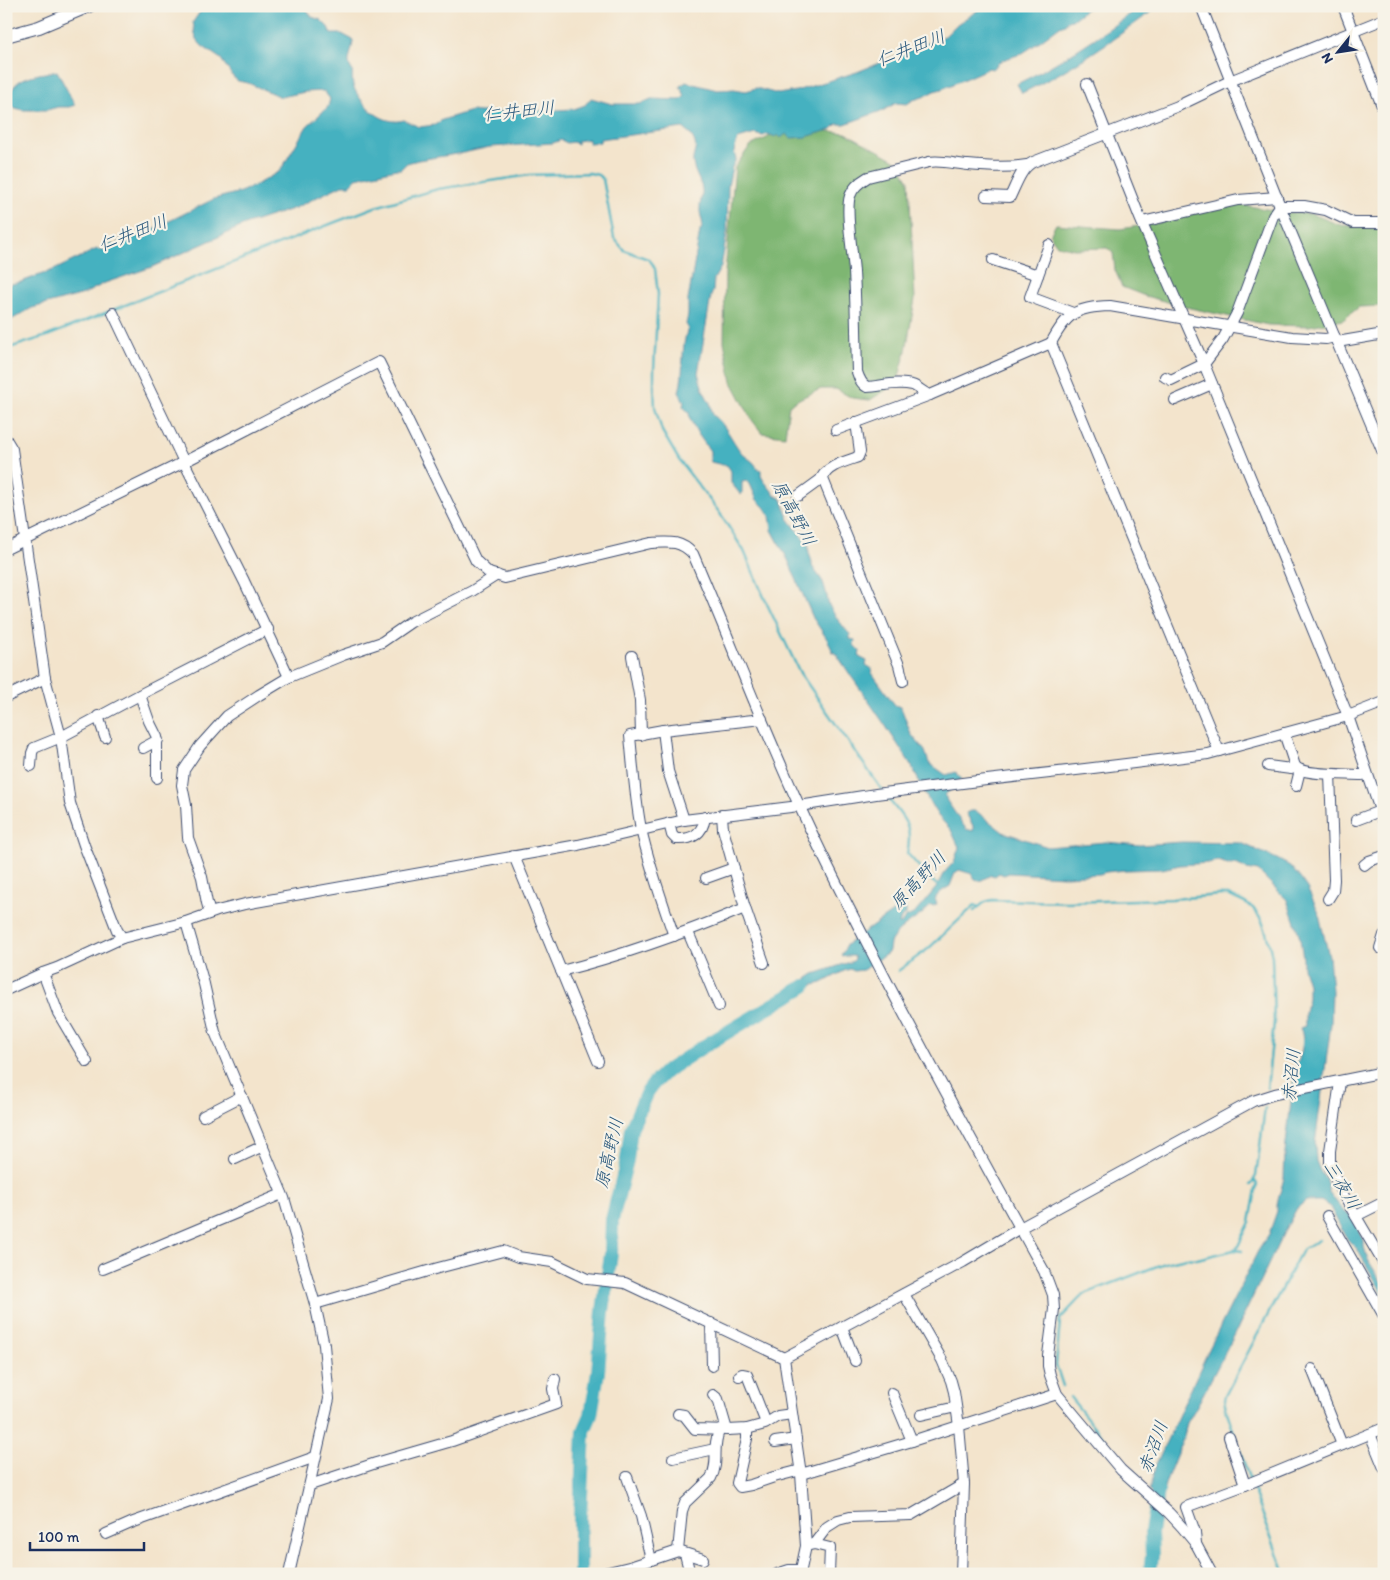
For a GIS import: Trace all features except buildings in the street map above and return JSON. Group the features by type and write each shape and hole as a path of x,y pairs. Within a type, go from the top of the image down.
{"main road":[{"path":"6,36 39,27 88,6"}],"street":[{"path":"1201,6 1278,201 1384,455"},
{"path":"1343,6 1384,111"},
{"path":"930,395 919,388 904,384 892,383 868,387 862,383 857,372 850,198 852,192 861,181 868,177 937,161 1011,167 1027,165 1178,106 1230,81 1384,19"},
{"path":"1087,84 1142,222 1204,364 1348,716 1384,822"},
{"path":"986,196 1010,197 1027,165"},
{"path":"1142,222 1238,200 1278,201 1326,210 1353,223 1384,223"},
{"path":"1164,377 1171,380 1204,364 1223,339 1236,313 1278,201"},
{"path":"1049,245 1030,297 1072,313"},
{"path":"993,260 1038,275"},
{"path":"836,430 930,395 1050,343 1057,330 1072,313 1082,309 1110,306 1292,337 1336,340 1384,334"},
{"path":"113,313 290,677"},
{"path":"1050,343 1219,751"},
{"path":"6,548 184,462 378,362 476,561 489,572 505,578 652,542 676,543 686,546 693,554 711,595 799,806 856,922 949,1099 1044,1271 1053,1295 1054,1310 1048,1366 1057,1394 1121,1470 1169,1513 1196,1544 1212,1574"},
{"path":"1174,400 1212,384"},
{"path":"798,496 820,480 828,469 858,457 860,452 856,422"},
{"path":"6,439 12,449 45,678 61,737 70,804 87,854 117,930 122,938"},
{"path":"824,474 824,479 899,664 903,681"},
{"path":"210,914 202,878 188,838 186,805 182,785 184,770 200,746 227,716 290,677 343,655 382,642 412,622 472,591 497,575"},
{"path":"31,766 32,750 61,737 140,694 268,630"},
{"path":"632,656 640,700 640,734"},
{"path":"6,697 45,678"},
{"path":"140,694 148,721 157,734 157,778"},
{"path":"6,990 122,938 255,902 578,845 684,820 799,806 978,780 1095,768 1219,751 1348,716 1384,702"},
{"path":"98,716 105,737"},
{"path":"674,936 649,859 642,830 635,795 630,736 663,730 762,719"},
{"path":"663,730 668,771 684,820"},
{"path":"1284,733 1298,768 1296,786"},
{"path":"143,748 158,740"},
{"path":"1268,766 1298,768 1330,774 1362,775 1368,773"},
{"path":"1328,899 1333,891 1334,880 1330,774"},
{"path":"1356,820 1380,811"},
{"path":"722,815 723,829 745,908 764,963"},
{"path":"669,823 674,838 679,840 696,836 702,829 705,817"},
{"path":"514,856 598,1061"},
{"path":"1364,865 1368,861 1384,856"},
{"path":"706,878 734,868"},
{"path":"561,970 603,960 688,932 745,908"},
{"path":"186,922 204,984 215,1032 282,1194 316,1304 324,1345 330,1399 289,1574"},
{"path":"688,932 719,1006"},
{"path":"1380,948 1384,935"},
{"path":"43,973 58,1013 86,1062"},
{"path":"784,1358 963,1262 1020,1228 1261,1097 1384,1072"},
{"path":"1340,1082 1330,1151 1330,1166 1341,1191 1384,1264"},
{"path":"203,1116 242,1096"},
{"path":"235,1159 263,1146"},
{"path":"103,1269 282,1194"},
{"path":"1356,1216 1384,1202"},
{"path":"1327,1216 1384,1316"},
{"path":"316,1304 503,1251 518,1257 552,1262 587,1279 625,1283 784,1358"},
{"path":"904,1294 942,1360 951,1380 959,1426 964,1484 961,1574"},
{"path":"711,1323 712,1366"},
{"path":"842,1327 855,1362"},
{"path":"784,1358 810,1545"},
{"path":"1312,1369 1342,1444"},
{"path":"739,1376 742,1374 747,1375 766,1423"},
{"path":"310,1485 452,1441 556,1404 553,1389 555,1379"},
{"path":"892,1393 912,1441"},
{"path":"747,1429 747,1439 737,1480 738,1485 742,1487 912,1441 1057,1394"},
{"path":"713,1395 718,1399 723,1430"},
{"path":"921,1415 956,1407"},
{"path":"678,1414 684,1415 694,1429 723,1430 747,1429 766,1423 778,1416 792,1414"},
{"path":"1196,1544 1195,1532 1186,1507 1248,1484 1384,1428"},
{"path":"690,1574 682,1552 682,1511 685,1503 711,1478 715,1466 715,1438 723,1430"},
{"path":"1370,1434 1384,1468"},
{"path":"1229,1438 1248,1484"},
{"path":"775,1442 796,1439"},
{"path":"673,1458 715,1449"},
{"path":"106,1534 131,1523 315,1457"},
{"path":"627,1477 641,1516 650,1560"},
{"path":"777,1574 789,1570 800,1572 810,1545 827,1526 838,1520 850,1516 911,1515 964,1484"},
{"path":"810,1545 830,1548 829,1574"},
{"path":"600,1574 635,1570 650,1560 682,1552 703,1558"}],"green space":[{"path":"802,128 846,133 897,161 909,181 915,299 906,351 898,380 870,400 852,398 836,389 821,389 801,398 789,405 785,436 762,433 752,420 732,382 724,342 725,272 735,167 750,146 773,135"},
{"path":"1232,203 1283,212 1312,214 1340,225 1384,229 1384,306 1359,307 1343,320 1309,326 1268,325 1190,308 1145,296 1122,287 1115,270 1113,253 1107,248 1074,249 1057,245 1050,235 1056,224 1120,229 1158,223"}],"water":[{"path":"204,6 304,6 312,17 321,20 328,27 331,34 342,34 353,40 349,65 352,70 353,85 369,109 382,118 396,121 404,120 419,127 435,125 442,120 471,111 518,112 574,109 585,105 591,98 612,104 640,104 651,99 680,100 685,96 680,86 686,82 717,90 734,89 746,91 756,88 778,94 796,91 857,72 945,36 957,24 987,6 1090,6 1021,54 1002,60 992,69 989,68 907,104 896,103 884,110 845,124 837,124 832,129 806,137 791,138 786,134 781,138 778,135 776,137 768,134 763,136 755,134 738,139 734,151 736,159 732,167 728,186 727,233 721,267 714,279 698,373 713,415 725,427 741,452 761,470 761,476 764,481 776,496 782,499 788,518 809,546 812,566 823,582 829,605 850,634 850,639 855,640 854,645 860,651 859,657 867,661 866,665 871,668 872,673 895,705 902,710 911,734 925,751 929,763 946,775 956,772 962,779 945,795 966,829 973,831 973,826 966,813 976,811 1003,832 1048,847 1106,842 1140,845 1182,842 1241,843 1290,866 1307,888 1318,911 1329,956 1332,991 1331,1024 1315,1144 1316,1161 1326,1180 1329,1192 1344,1212 1351,1216 1364,1240 1368,1260 1384,1286 1384,1296 1357,1249 1340,1230 1341,1228 1330,1207 1321,1201 1306,1201 1297,1208 1234,1336 1187,1423 1163,1491 1163,1503 1149,1491 1156,1464 1210,1347 1258,1251 1269,1234 1277,1211 1284,1178 1285,1152 1295,1068 1301,1054 1303,1042 1300,1028 1305,1026 1308,998 1308,984 1303,968 1299,934 1287,900 1258,871 1219,861 1162,869 1125,870 1065,876 1009,873 1004,875 999,873 980,881 975,879 972,874 959,870 955,873 950,886 935,899 937,904 931,905 895,935 890,943 888,953 863,970 854,971 850,969 844,971 822,983 803,989 783,1002 802,982 814,974 853,961 855,959 854,956 841,955 846,945 894,911 906,909 906,914 901,918 899,924 905,918 915,913 954,862 959,847 951,830 938,816 920,786 906,757 885,724 833,652 813,618 788,560 772,530 770,516 757,500 750,484 747,481 742,482 741,495 731,483 731,471 727,465 711,462 710,451 698,434 689,413 683,406 684,402 679,392 684,344 688,328 686,324 688,300 702,228 700,205 702,188 694,166 695,143 693,139 683,128 600,139 600,142 589,143 588,139 577,141 577,144 561,140 553,143 490,147 418,160 407,163 401,169 356,178 351,185 342,185 295,208 247,224 152,267 105,283 84,294 32,308 11,320 6,319 6,285 21,282 56,269 97,249 104,251 111,243 116,247 123,235 128,240 147,233 214,199 254,186 280,171 307,126 328,107 330,99 324,91 305,92 281,97 248,83 238,81 233,77 221,59 202,46 196,39 193,22"},
{"path":"1141,6 1159,6 1076,64 1022,93 1017,84 1080,48"},
{"path":"57,71 75,105 47,110 22,110 12,107 11,95 13,88 22,79"}],"waterway":[{"path":"6,349 47,336 375,207 438,189 530,175 590,173 598,175 603,179 614,238 624,250 648,259 655,269 658,294 654,387 655,407 662,431 679,460 719,512 744,551 800,673 882,790"},
{"path":"887,797 906,822 909,835 907,853 938,886"},
{"path":"974,911 985,902 992,900 1066,902 1172,899 1228,895 1245,903 1253,908 1262,921 1272,956 1274,1022 1267,1088"},
{"path":"898,971 928,949 975,905 978,907"},
{"name":"原高野川","path":"580,1574 580,1517 584,1431 591,1415 598,1372 603,1311 611,1254 612,1220 627,1160 631,1129 646,1094 665,1072 701,1048 805,986"},
{"path":"1251,1185 1256,1176 1265,1108"},
{"path":"1236,1250 1250,1222 1257,1184 1255,1181"},
{"path":"1250,1481 1226,1409 1225,1396 1302,1250 1319,1240"},
{"path":"1063,1386 1056,1365 1060,1319 1080,1298 1087,1293 1165,1263 1186,1258 1197,1259 1234,1250 1242,1251"},
{"path":"1070,1397 1103,1438"},
{"path":"1252,1486 1285,1574"},
{"name":"赤沼川","path":"1150,1574 1152,1556 1151,1532 1158,1491"}],"water label":[{"name":"仁井田川","path":"911,48"},
{"name":"仁井田川","path":"519,111"},
{"name":"仁井田川","path":"133,233"},
{"name":"三夜川","path":"1342,1185"}]}
